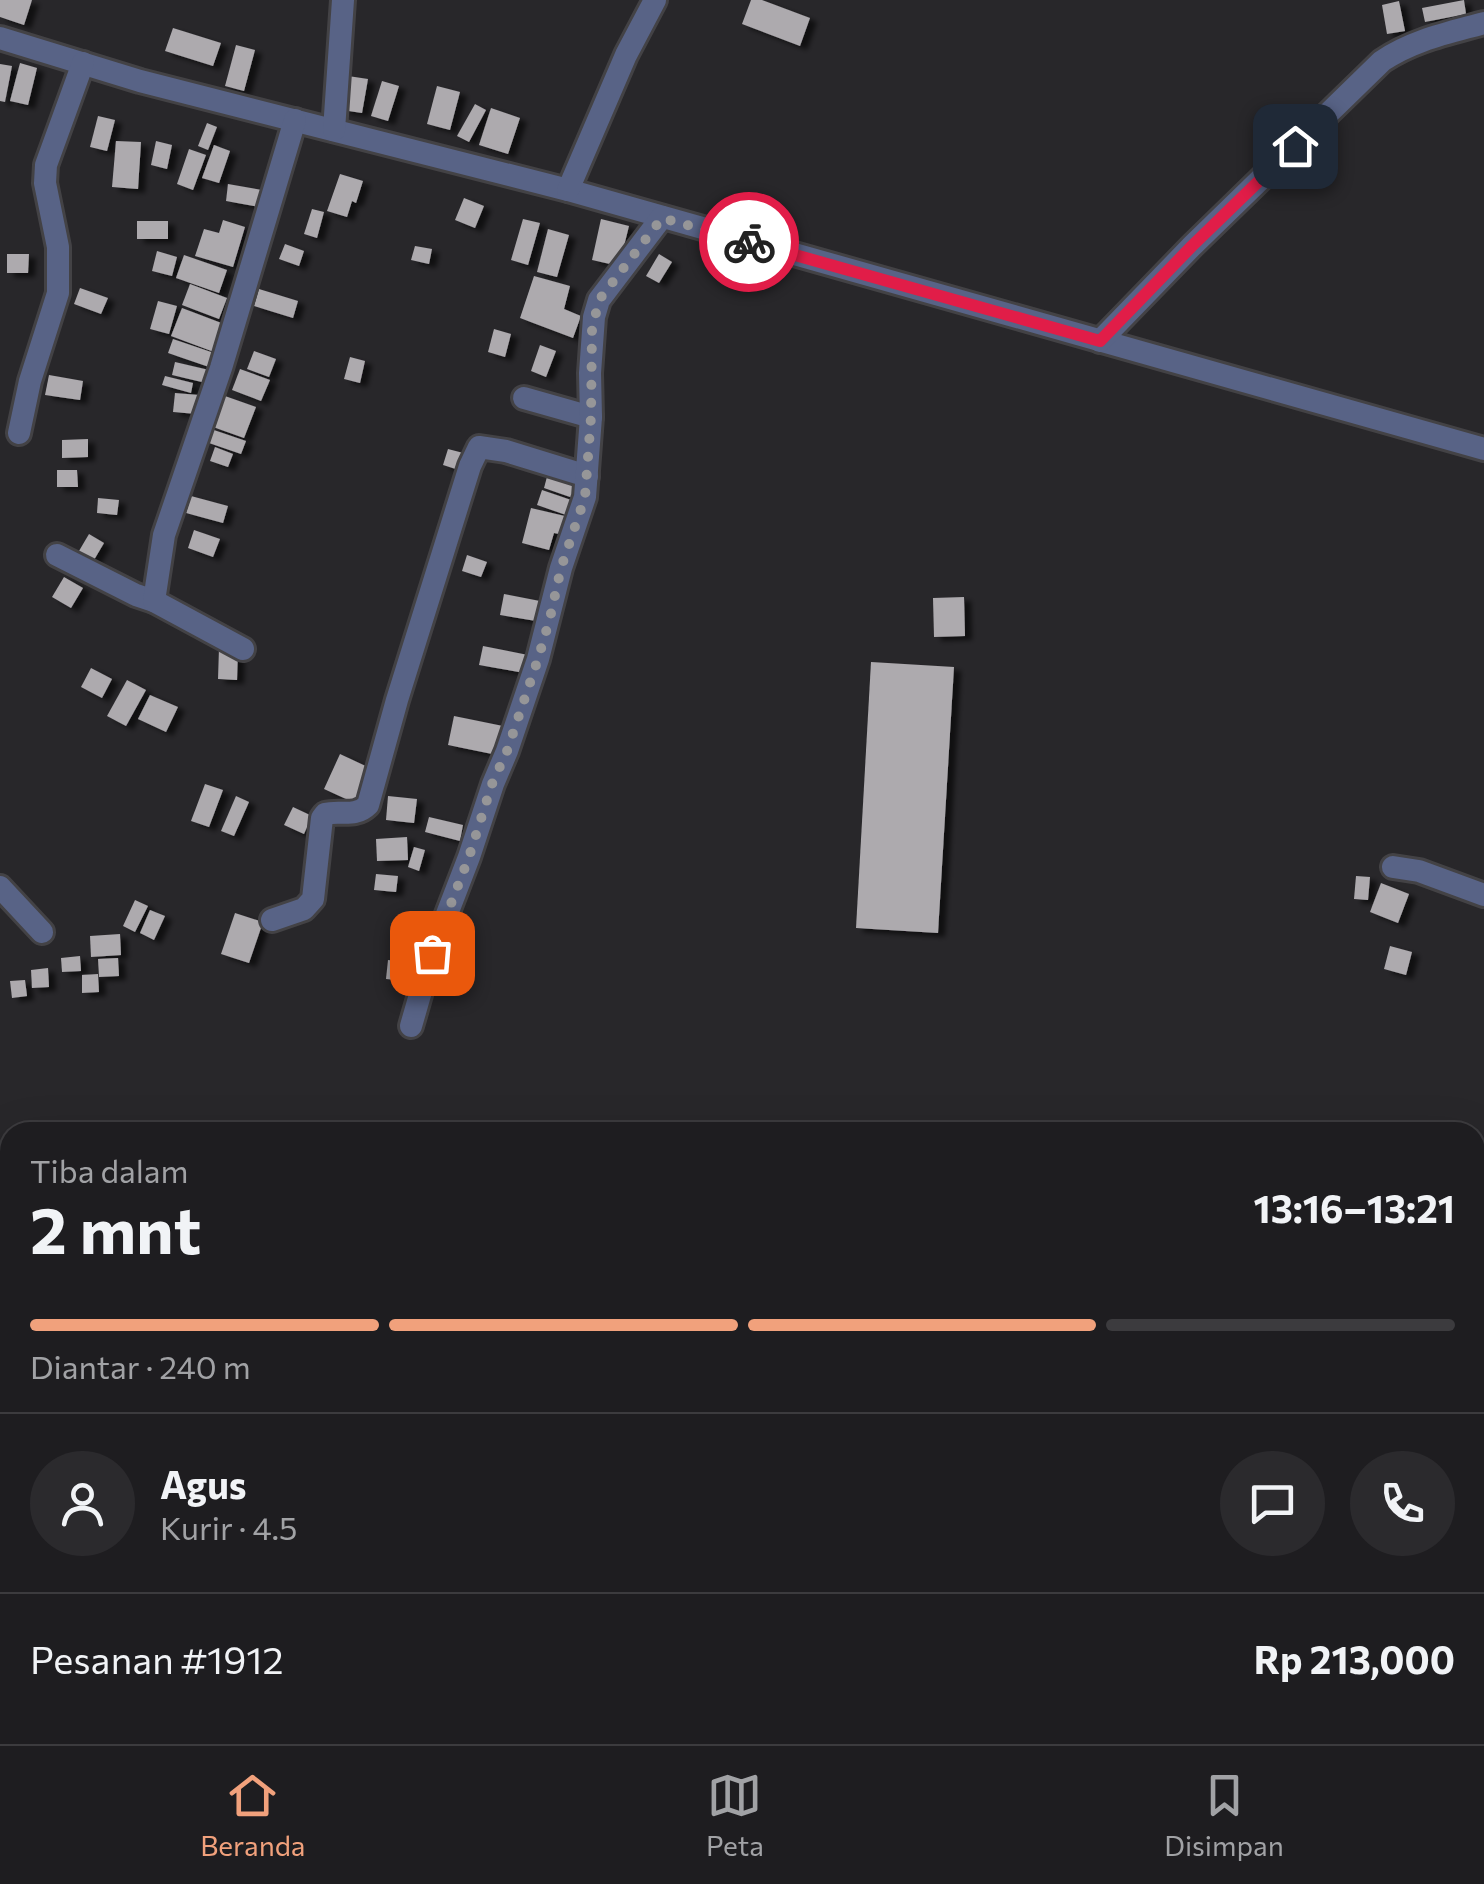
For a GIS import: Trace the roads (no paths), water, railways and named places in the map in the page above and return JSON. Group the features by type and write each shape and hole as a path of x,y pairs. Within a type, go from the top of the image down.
{"street":[{"path":"334,130 343,0"},
{"path":"568,190 626,55 655,0"},
{"path":"1113,344 1192,246 1382,61 1418,42 1484,23"},
{"path":"0,38 140,81 568,190 1484,449"},
{"path":"19,434 30,381 58,293 58,247 44,184 46,164 83,64"},
{"path":"154,601 164,535 221,368 295,120"},
{"path":"411,1026 432,953 538,659 561,568 585,497 592,330 599,300 662,218"},
{"path":"524,398 591,417"},
{"path":"272,920 304,909 313,899 325,814 351,814 368,805 397,700 479,447 506,451 587,476"},
{"path":"57,556 243,648"},
{"path":"1393,866 1484,895"},
{"path":"0,887 42,932"}]}
